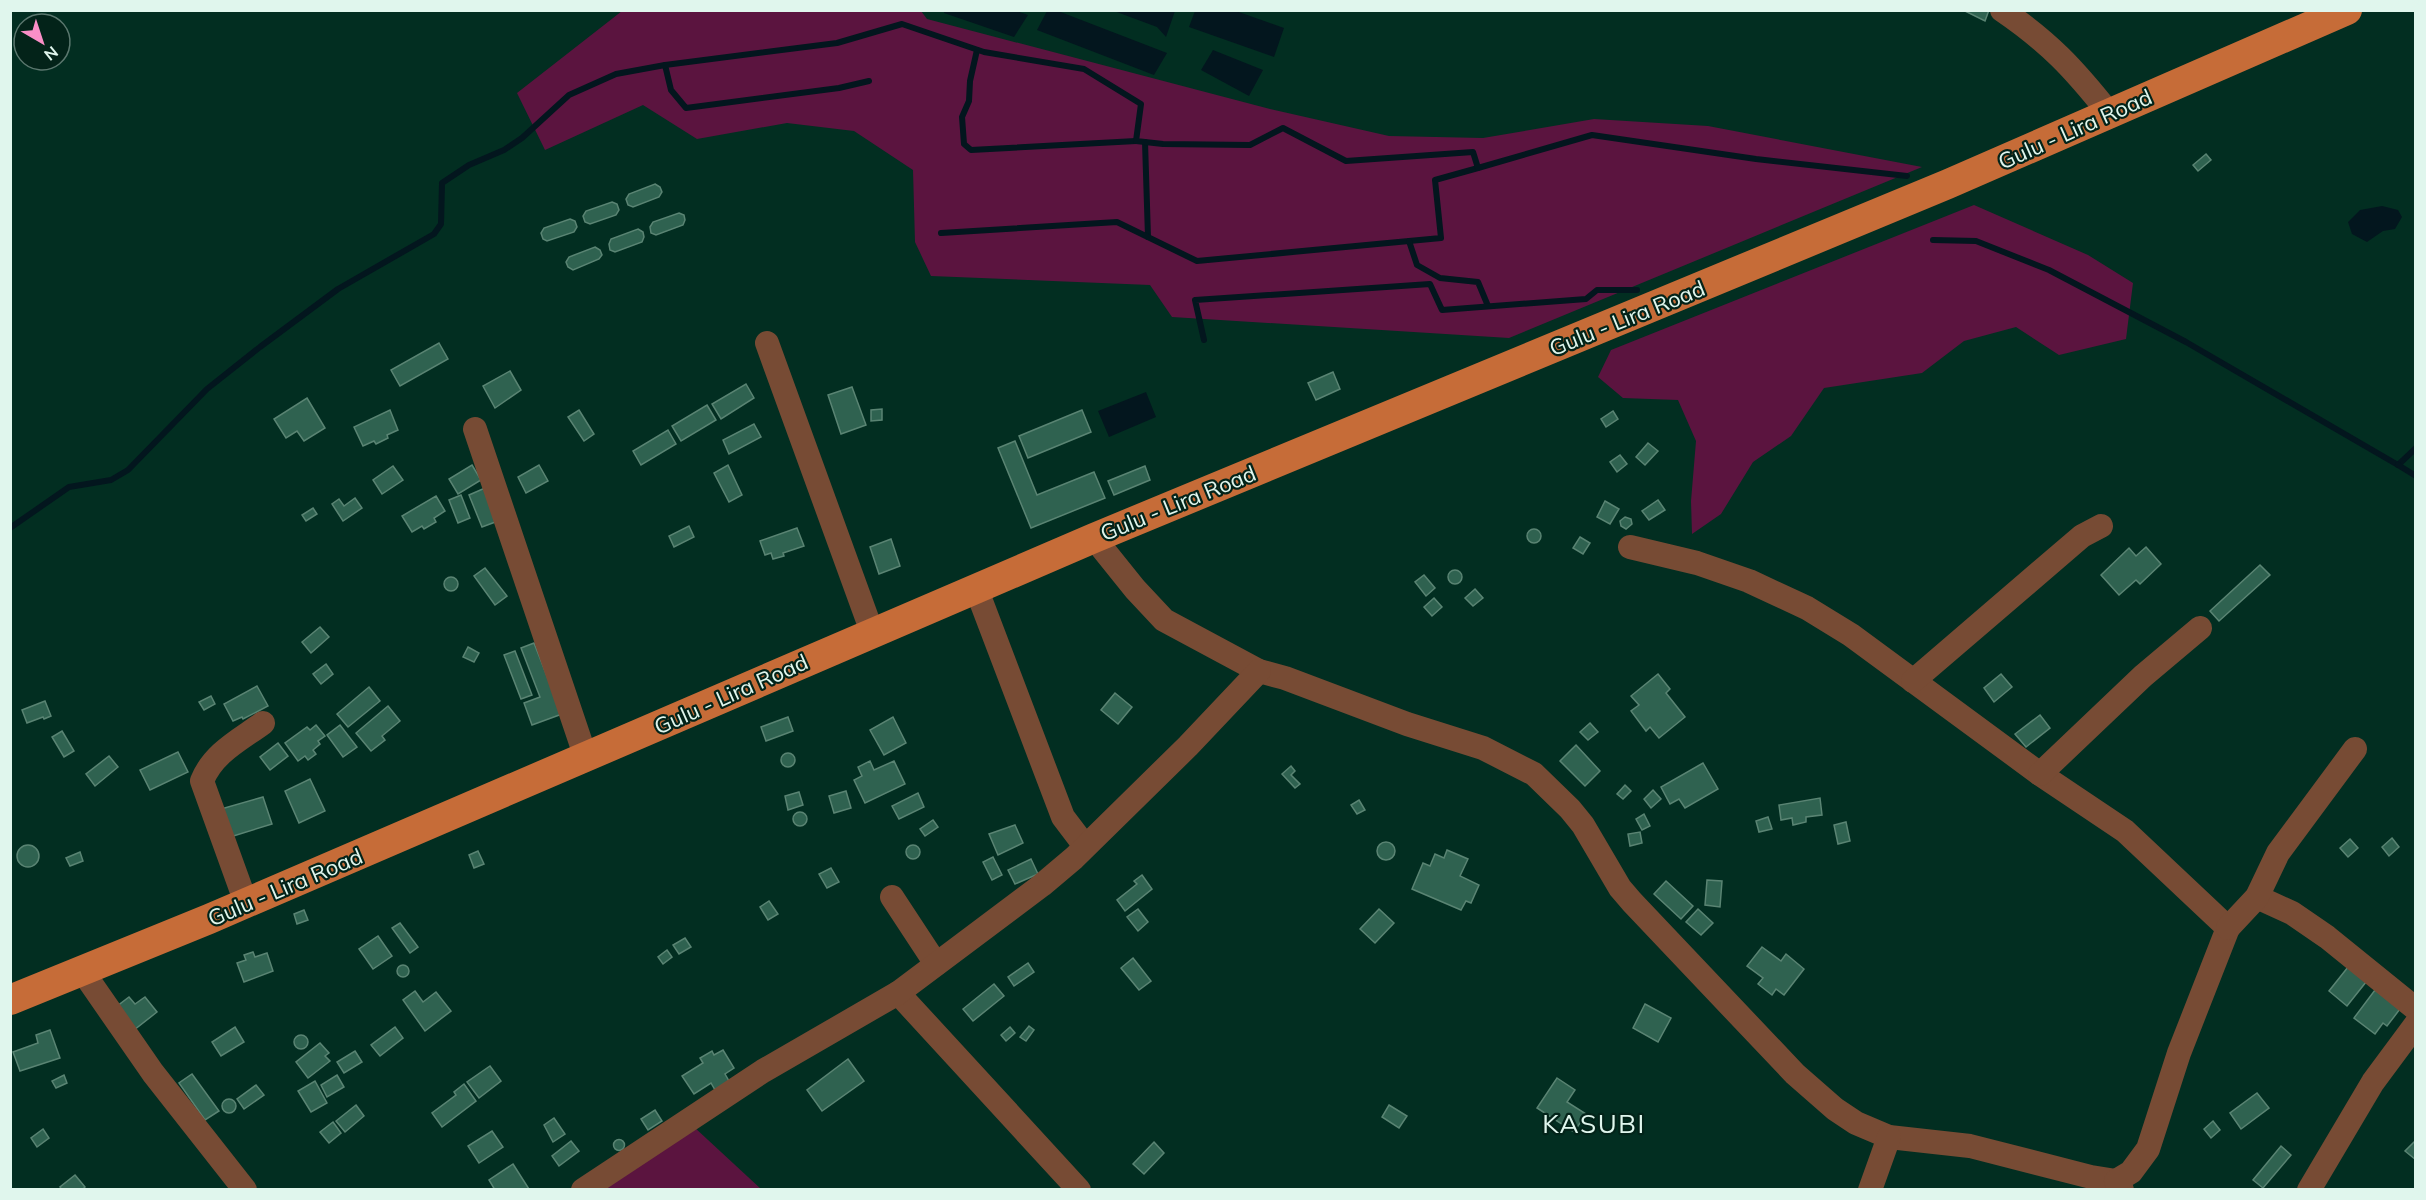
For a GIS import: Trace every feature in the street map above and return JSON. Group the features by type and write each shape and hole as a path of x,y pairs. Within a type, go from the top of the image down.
{"main road":[{"name":"Gulu - Lira Road","path":"10,1000 83,972 246,903 1094,538 1926,194 2347,10"}],"street":[{"path":"2002,10 2060,54 2109,113"},
{"path":"767,343 872,632"},
{"path":"475,429 586,758"},
{"path":"1913,681 2082,536 2101,526"},
{"path":"1094,538 1135,590 1164,620 1259,671 1285,678 1407,724 1483,748 1534,774 1557,794 1577,817 1620,888 1632,902 1795,1074 1835,1109 1856,1123 1889,1137 1970,1146 2119,1185 2148,1149 2179,1053 2228,928 2257,897 2278,853 2355,749"},
{"path":"1630,547 1697,563 1749,581 1807,608 1851,635 2040,774 2125,831 2228,928"},
{"path":"976,588 1064,817 1085,846"},
{"path":"2040,774 2143,676 2200,628"},
{"path":"584,1190 763,1071 898,993 1058,872 1196,738 1259,671"},
{"path":"246,903 202,781 207,768 219,754 263,723"},
{"path":"892,897 936,964"},
{"path":"2257,897 2292,913 2318,931 2415,1009"},
{"path":"83,972 153,1073 245,1190"},
{"path":"898,993 1079,1190"},
{"path":"2309,1190 2373,1082 2415,1024"},
{"path":"1870,1190 1889,1137"}],"shaded area":[{"path":"622,11 921,11 927,19 1270,109 1389,136 1483,138 1594,119 1708,126 1922,167 1509,338 1172,317 1150,285 931,276 915,242 913,170 854,131 787,123 697,139 643,105 545,150 517,93"},
{"path":"1974,205 2088,255 2133,283 2126,339 2059,355 2016,327 1964,341 1922,373 1824,388 1791,436 1753,462 1721,514 1692,534 1691,501 1696,441 1678,400 1623,398 1598,377 1611,350"},
{"path":"694,1127 761,1189 600,1190"}],"water":[{"path":"1175,10 1166,37 1157,27 1114,11"},
{"path":"944,11 1017,11 1028,15 1014,37 944,13"},
{"path":"1047,11 1058,11 1167,53 1154,75 1037,30"},
{"path":"1195,11 1236,11 1284,28 1274,57 1189,27"},
{"path":"1213,50 1263,70 1249,96 1201,70"},
{"path":"2382,206 2398,210 2402,217 2395,229 2383,231 2367,242 2352,234 2348,222 2360,210"},
{"path":"1146,392 1156,417 1109,437 1098,411"}],"building":[{"path":"1963,10 1989,10 1985,21"},
{"path":"2206,154 2211,160 2198,171 2193,165"},
{"path":"655,184 662,192 659,197 633,207 628,205 626,199 629,194"},
{"path":"612,202 617,204 619,210 616,215 590,224 585,222 583,216 586,211"},
{"path":"679,213 684,215 683,225 656,235 651,233 650,227 653,222"},
{"path":"570,219 575,221 577,227 574,232 547,241 543,239 541,233 544,228"},
{"path":"638,229 643,232 642,242 615,252 610,250 611,239"},
{"path":"595,247 602,255 599,259 573,270 568,267 566,262 569,257"},
{"path":"439,343 448,359 400,386 391,370"},
{"path":"510,371 521,390 495,408 483,386"},
{"path":"1333,372 1340,389 1316,400 1308,383"},
{"path":"746,384 754,398 721,419 712,404"},
{"path":"852,387 866,425 841,434 828,395"},
{"path":"307,398 325,428 304,441 297,431 286,438 274,419"},
{"path":"707,405 716,420 681,441 672,426"},
{"path":"882,409 882,420 871,421 871,410"},
{"path":"390,410 398,430 376,444 374,441 363,446 354,427"},
{"path":"579,410 594,434 584,441 568,417"},
{"path":"1082,410 1091,432 1028,458 1019,436"},
{"path":"1613,411 1618,419 1606,427 1601,419"},
{"path":"754,424 761,437 729,454 723,440"},
{"path":"668,430 676,444 641,465 633,451"},
{"path":"1015,441 1037,495 1094,472 1105,498 1031,528 998,448"},
{"path":"1648,443 1658,451 1645,465 1636,457"},
{"path":"1620,455 1627,464 1617,472 1610,462"},
{"path":"472,465 481,480 458,494 449,479"},
{"path":"539,465 548,481 526,493 518,477"},
{"path":"728,465 742,495 729,502 714,473"},
{"path":"393,466 403,480 382,494 373,480"},
{"path":"1145,466 1150,480 1114,495 1108,481"},
{"path":"485,488 498,521 482,527 469,495"},
{"path":"461,495 470,518 458,523 449,500"},
{"path":"436,496 445,511 434,518 436,522 424,529 422,526 412,532 402,516"},
{"path":"355,498 362,508 343,521 332,504 339,499 344,506"},
{"path":"1658,500 1665,510 1649,520 1642,511"},
{"path":"1605,501 1619,509 1610,524 1597,517"},
{"path":"313,508 317,514 306,521 302,515"},
{"path":"1625,517 1631,519 1632,524 1626,529 1621,526 1620,521"},
{"path":"689,526 694,537 674,547 669,536"},
{"path":"797,528 804,546 773,559 771,553 765,555 760,541"},
{"path":"1531,529 1537,529 1541,536 1537,543 1531,543 1527,539 1527,533"},
{"path":"1580,537 1590,543 1583,554 1573,548"},
{"path":"891,539 900,566 879,574 870,547"},
{"path":"2146,547 2161,564 2140,584 2136,580 2119,595 2101,575 2129,548 2136,556"},
{"path":"2260,565 2270,575 2219,621 2210,611"},
{"path":"485,568 507,596 495,605 474,576"},
{"path":"1452,570 1458,570 1462,577 1458,584 1452,584 1448,580 1448,574"},
{"path":"1424,575 1435,588 1426,596 1415,582"},
{"path":"451,577 456,579 458,584 456,589 451,591 446,589 444,584 446,579"},
{"path":"1475,589 1483,598 1473,606 1465,598"},
{"path":"1434,598 1442,607 1432,616 1424,607"},
{"path":"320,627 329,637 311,653 302,642"},
{"path":"534,643 562,714 532,725 524,703 540,697 521,648"},
{"path":"468,647 479,653 474,662 463,657"},
{"path":"515,651 532,695 521,699 504,655"},
{"path":"326,664 333,674 321,684 313,674"},
{"path":"1658,674 1670,689 1666,693 1685,717 1659,738 1650,727 1646,731 1631,711 1639,705 1631,696"},
{"path":"2001,674 2012,687 1994,702 1984,688"},
{"path":"257,686 268,706 243,719 242,717 233,721 224,704"},
{"path":"369,687 380,701 348,727 337,714"},
{"path":"1115,693 1132,707 1118,724 1101,710"},
{"path":"211,696 215,704 204,710 199,702"},
{"path":"45,701 51,716 27,723 22,710"},
{"path":"388,706 400,721 382,736 385,740 371,751 356,733"},
{"path":"2040,715 2050,728 2026,747 2015,734"},
{"path":"788,717 793,731 766,741 761,727"},
{"path":"893,717 906,743 884,755 870,730"},
{"path":"1590,723 1598,732 1588,740 1580,732"},
{"path":"316,725 325,736 318,741 320,744 313,750 316,754 308,760 305,756 298,761 285,743 307,727 310,730"},
{"path":"340,725 357,747 343,757 327,735"},
{"path":"62,731 74,751 64,757 52,737"},
{"path":"278,743 288,756 270,770 260,757"},
{"path":"1576,745 1600,771 1585,786 1560,761"},
{"path":"178,752 188,772 150,790 140,770"},
{"path":"785,753 791,753 795,760 791,767 785,767 781,763 781,757"},
{"path":"109,756 118,767 95,786 86,774"},
{"path":"870,761 874,770 894,761 905,784 865,803 854,780 862,776 858,767"},
{"path":"1703,763 1718,789 1685,808 1679,799 1670,804 1661,787"},
{"path":"1291,766 1295,771 1291,775 1300,784 1295,788 1282,774"},
{"path":"310,779 325,811 299,823 285,791"},
{"path":"1625,785 1631,791 1623,799 1617,794"},
{"path":"1653,790 1661,799 1651,808 1644,799"},
{"path":"846,791 851,808 834,813 829,796"},
{"path":"799,792 803,805 788,810 785,796"},
{"path":"918,793 924,807 899,819 892,806"},
{"path":"263,797 272,824 230,837 221,809"},
{"path":"1820,798 1822,815 1806,817 1806,822 1793,825 1792,818 1781,820 1779,805"},
{"path":"1359,800 1365,810 1357,814 1351,805"},
{"path":"797,812 803,812 807,819 803,826 797,826 793,822 793,816"},
{"path":"1644,814 1650,826 1642,830 1636,819"},
{"path":"1768,817 1772,829 1759,832 1756,821"},
{"path":"933,820 938,827 925,836 920,829"},
{"path":"1846,822 1850,841 1838,844 1834,825"},
{"path":"1015,825 1023,843 998,855 989,834"},
{"path":"1640,832 1642,843 1630,846 1628,834"},
{"path":"2392,838 2399,847 2389,856 2382,847"},
{"path":"2350,839 2358,848 2348,857 2340,848"},
{"path":"1386,842 1392,845 1395,851 1392,857 1386,860 1380,857 1377,851 1380,845"},
{"path":"28,845 36,848 39,856 36,864 28,867 20,864 17,856 20,848"},
{"path":"910,845 916,845 920,852 916,859 910,859 906,855 906,849"},
{"path":"1447,850 1468,859 1460,876 1479,885 1471,903 1466,901 1461,910 1412,889 1423,863 1430,866 1435,854 1444,858"},
{"path":"478,851 484,864 474,868 469,855"},
{"path":"80,852 83,861 70,866 66,858"},
{"path":"993,857 1002,875 992,880 983,862"},
{"path":"1031,859 1038,874 1015,884 1008,870"},
{"path":"831,868 839,882 827,888 819,874"},
{"path":"1142,875 1152,889 1125,911 1117,900 1137,884 1134,881"},
{"path":"1707,880 1722,881 1720,907 1705,905"},
{"path":"1666,881 1693,906 1681,919 1654,894"},
{"path":"769,901 778,914 768,920 760,907"},
{"path":"1138,909 1148,922 1138,931 1127,917"},
{"path":"1379,909 1394,923 1375,943 1360,929"},
{"path":"1698,909 1713,923 1701,935 1686,922"},
{"path":"304,910 308,920 297,924 294,914"},
{"path":"400,923 418,947 410,953 392,928"},
{"path":"378,936 392,956 373,969 359,949"},
{"path":"685,938 691,947 679,954 673,945"},
{"path":"1762,947 1781,961 1786,954 1804,969 1784,995 1776,989 1772,995 1758,984 1763,978 1747,966"},
{"path":"667,950 672,957 663,964 658,957"},
{"path":"253,952 255,957 267,953 273,971 244,982 237,963 246,960 244,955"},
{"path":"1133,958 1151,981 1139,990 1121,968"},
{"path":"1028,963 1034,972 1014,986 1008,977"},
{"path":"405,965 408,966 408,976 401,977 398,976 397,969 398,966"},
{"path":"2348,967 2366,982 2347,1006 2329,991"},
{"path":"994,984 1004,996 973,1021 963,1009"},
{"path":"2375,990 2400,1009 2387,1026 2383,1023 2375,1034 2354,1018"},
{"path":"415,991 423,1002 436,992 451,1011 425,1031 403,1000"},
{"path":"129,997 135,1004 145,997 157,1012 134,1030 116,1007"},
{"path":"1645,1004 1671,1018 1658,1042 1633,1028"},
{"path":"1029,1026 1034,1030 1026,1041 1020,1037"},
{"path":"235,1027 244,1042 221,1056 212,1042"},
{"path":"395,1027 403,1038 380,1056 371,1045"},
{"path":"1010,1027 1015,1033 1006,1041 1001,1035"},
{"path":"50,1030 60,1058 20,1071 13,1052 38,1043 36,1035"},
{"path":"298,1035 304,1035 308,1042 304,1049 298,1049 294,1045 294,1039"},
{"path":"320,1043 329,1053 325,1056 330,1061 308,1078 296,1062"},
{"path":"723,1050 734,1068 725,1074 729,1081 715,1090 711,1083 694,1094 682,1076 703,1063 700,1058 712,1051 714,1055"},
{"path":"355,1051 362,1062 344,1073 337,1062"},
{"path":"848,1059 864,1081 822,1111 807,1090"},
{"path":"490,1066 501,1081 479,1098 467,1082"},
{"path":"192,1074 219,1111 205,1120 179,1083"},
{"path":"64,1075 67,1083 56,1088 52,1081"},
{"path":"337,1075 344,1087 327,1097 321,1085"},
{"path":"1557,1078 1575,1090 1567,1102 1586,1114 1574,1132 1537,1108"},
{"path":"315,1081 327,1103 311,1112 298,1091"},
{"path":"464,1084 476,1101 442,1127 432,1113 456,1095 454,1092"},
{"path":"256,1085 264,1095 244,1109 237,1099"},
{"path":"2257,1093 2269,1108 2241,1129 2230,1113"},
{"path":"226,1099 232,1099 236,1106 232,1113 226,1113 222,1109 222,1103"},
{"path":"356,1105 364,1116 345,1132 336,1121"},
{"path":"1389,1105 1407,1116 1399,1128 1382,1117"},
{"path":"655,1110 662,1121 648,1130 641,1119"},
{"path":"554,1118 565,1134 553,1142 544,1125"},
{"path":"2213,1121 2220,1130 2211,1138 2204,1129"},
{"path":"333,1122 341,1133 329,1143 320,1132"},
{"path":"43,1129 49,1138 37,1147 31,1138"},
{"path":"492,1131 503,1147 479,1163 468,1146"},
{"path":"619,1139 625,1145 619,1151 613,1145"},
{"path":"2416,1140 2416,1160 2405,1151"},
{"path":"571,1141 579,1151 559,1166 552,1156"},
{"path":"1154,1142 1164,1153 1144,1174 1133,1164"},
{"path":"2281,1146 2291,1155 2263,1188 2253,1180"},
{"path":"513,1164 529,1189 495,1190 489,1180"},
{"path":"75,1175 85,1187 82,1190 62,1190 60,1187"}],"waterway":[{"path":"10,528 69,487 111,480 128,470 207,389 260,347 338,289 434,234 441,224 442,183 469,165 504,150 522,138 569,95 616,74 665,65 837,43 902,24 984,52 1084,69 1141,104 1136,141 1163,144 1250,145 1283,128 1346,161 1473,152 1478,168 1592,135 1756,159 1907,176"},
{"path":"977,50 970,81 969,101 962,117 964,144 971,150 1136,141"},
{"path":"665,65 671,90 686,108 839,88 869,81"},
{"path":"1145,142 1148,237"},
{"path":"941,233 1117,222 1197,261 1441,238 1435,180 1478,168"},
{"path":"1933,240 1976,241 2049,270 2186,342 2398,465 2416,448"},
{"path":"1409,241 1417,265 1440,278 1478,282 1488,306"},
{"path":"1204,340 1195,300 1430,284 1442,310 1586,299 1597,290 1637,290"},
{"path":"2398,465 2416,476"}],"district":[{"name":"KASUBI","path":"1594,1123"}]}
